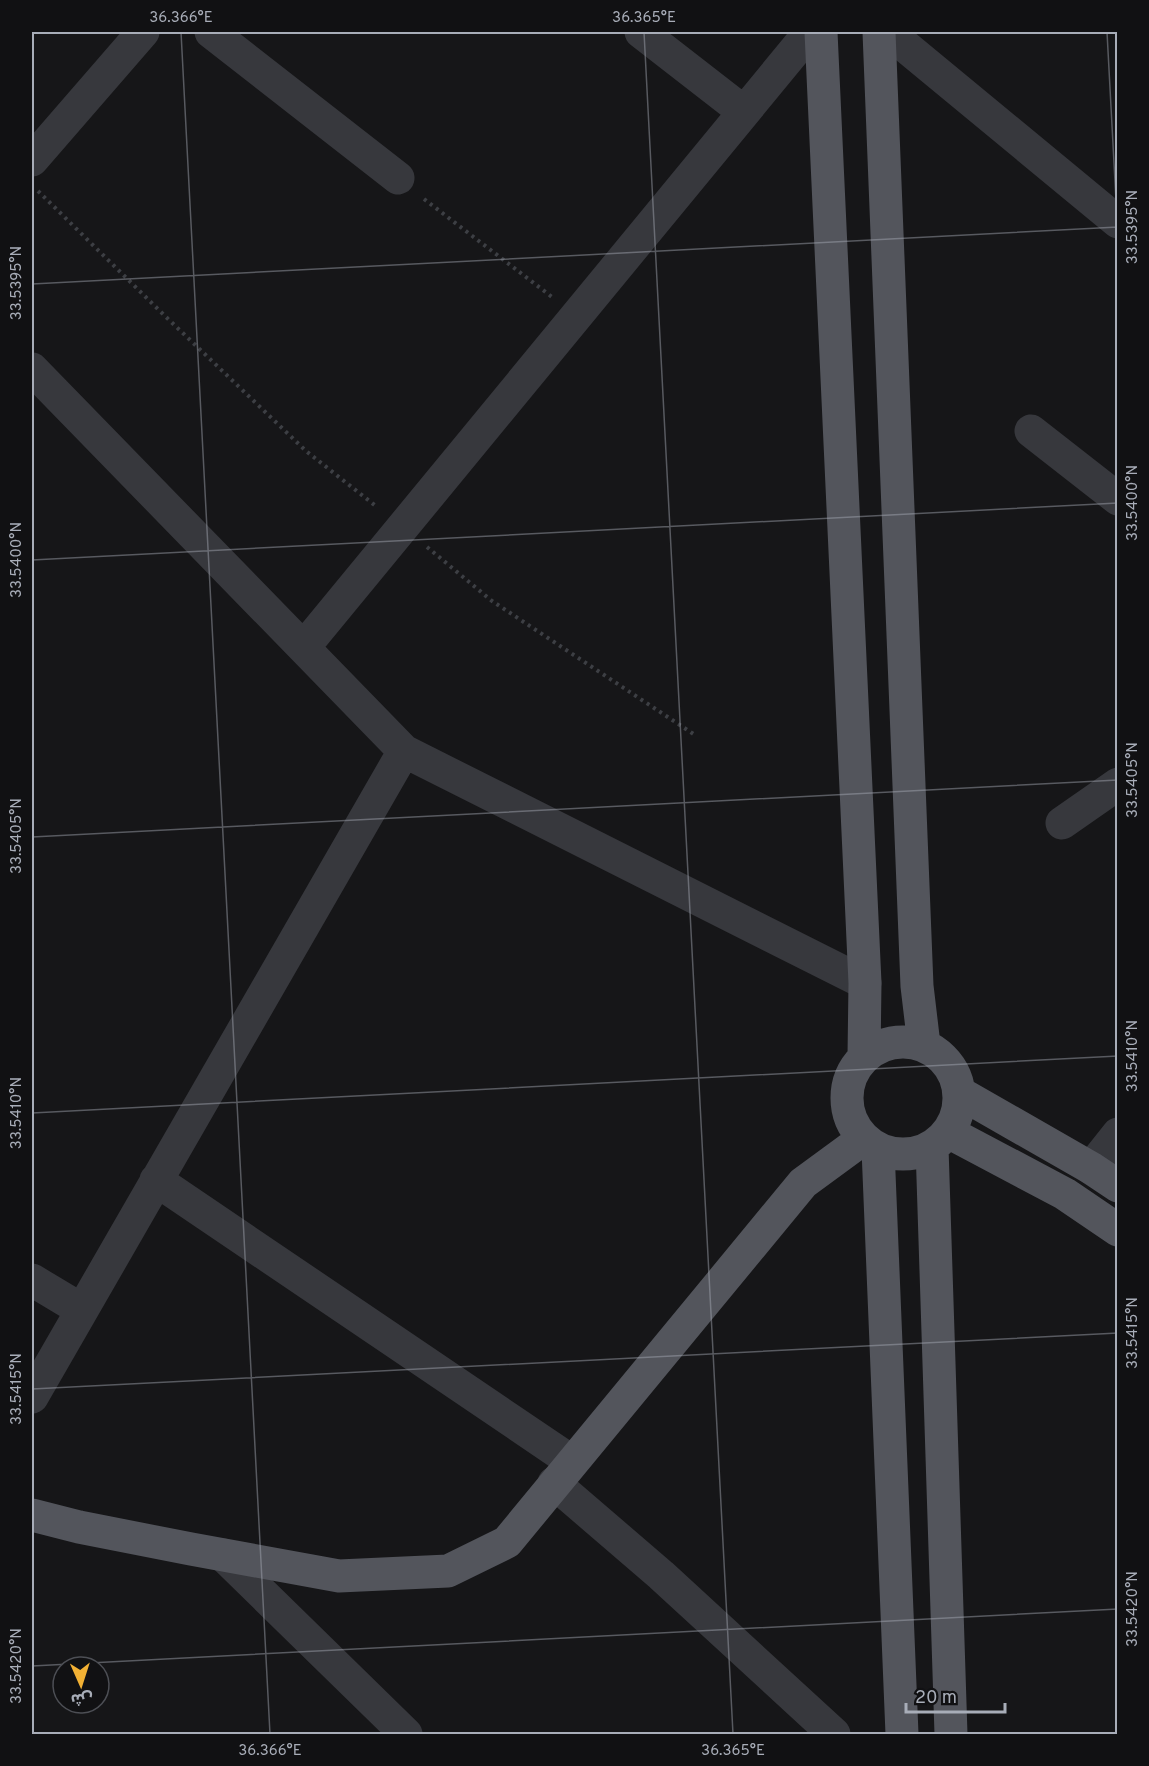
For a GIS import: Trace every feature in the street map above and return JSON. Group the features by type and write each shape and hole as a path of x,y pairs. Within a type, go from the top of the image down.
{"main road":[{"path":"821,32 865,983 864,1056"},
{"path":"879,32 917,986 924,1045"},
{"path":"903,1041 924,1045 942,1056 954,1073 960,1093 958,1114 940,1140 912,1154 895,1154 870,1144 852,1124 847,1106 847,1087 853,1070 864,1056 882,1045 903,1041"},
{"path":"960,1093 1091,1168 1118,1186"},
{"path":"940,1140 1065,1194 1118,1230"},
{"path":"940,1140 951,1734"},
{"path":"32,1515 79,1527 339,1576 448,1571 507,1542 803,1183 870,1144"},
{"path":"870,1144 902,1734"}],"street":[{"path":"32,160 143,32"},
{"path":"211,32 398,178"},
{"path":"641,32 744,112"},
{"path":"304,647 810,32"},
{"path":"888,32 1118,222"},
{"path":"32,369 404,751 865,983"},
{"path":"1031,431 1118,499"},
{"path":"32,1397 404,751"},
{"path":"1062,824 1118,784"},
{"path":"1091,1168 1118,1134"},
{"path":"156,1180 563,1472 661,1575 834,1734"},
{"path":"32,1280 82,1310"},
{"path":"223,1555 403,1734"}],"path":[{"path":"398,178 577,316"},
{"path":"32,184 306,451 492,601 695,735"}]}
